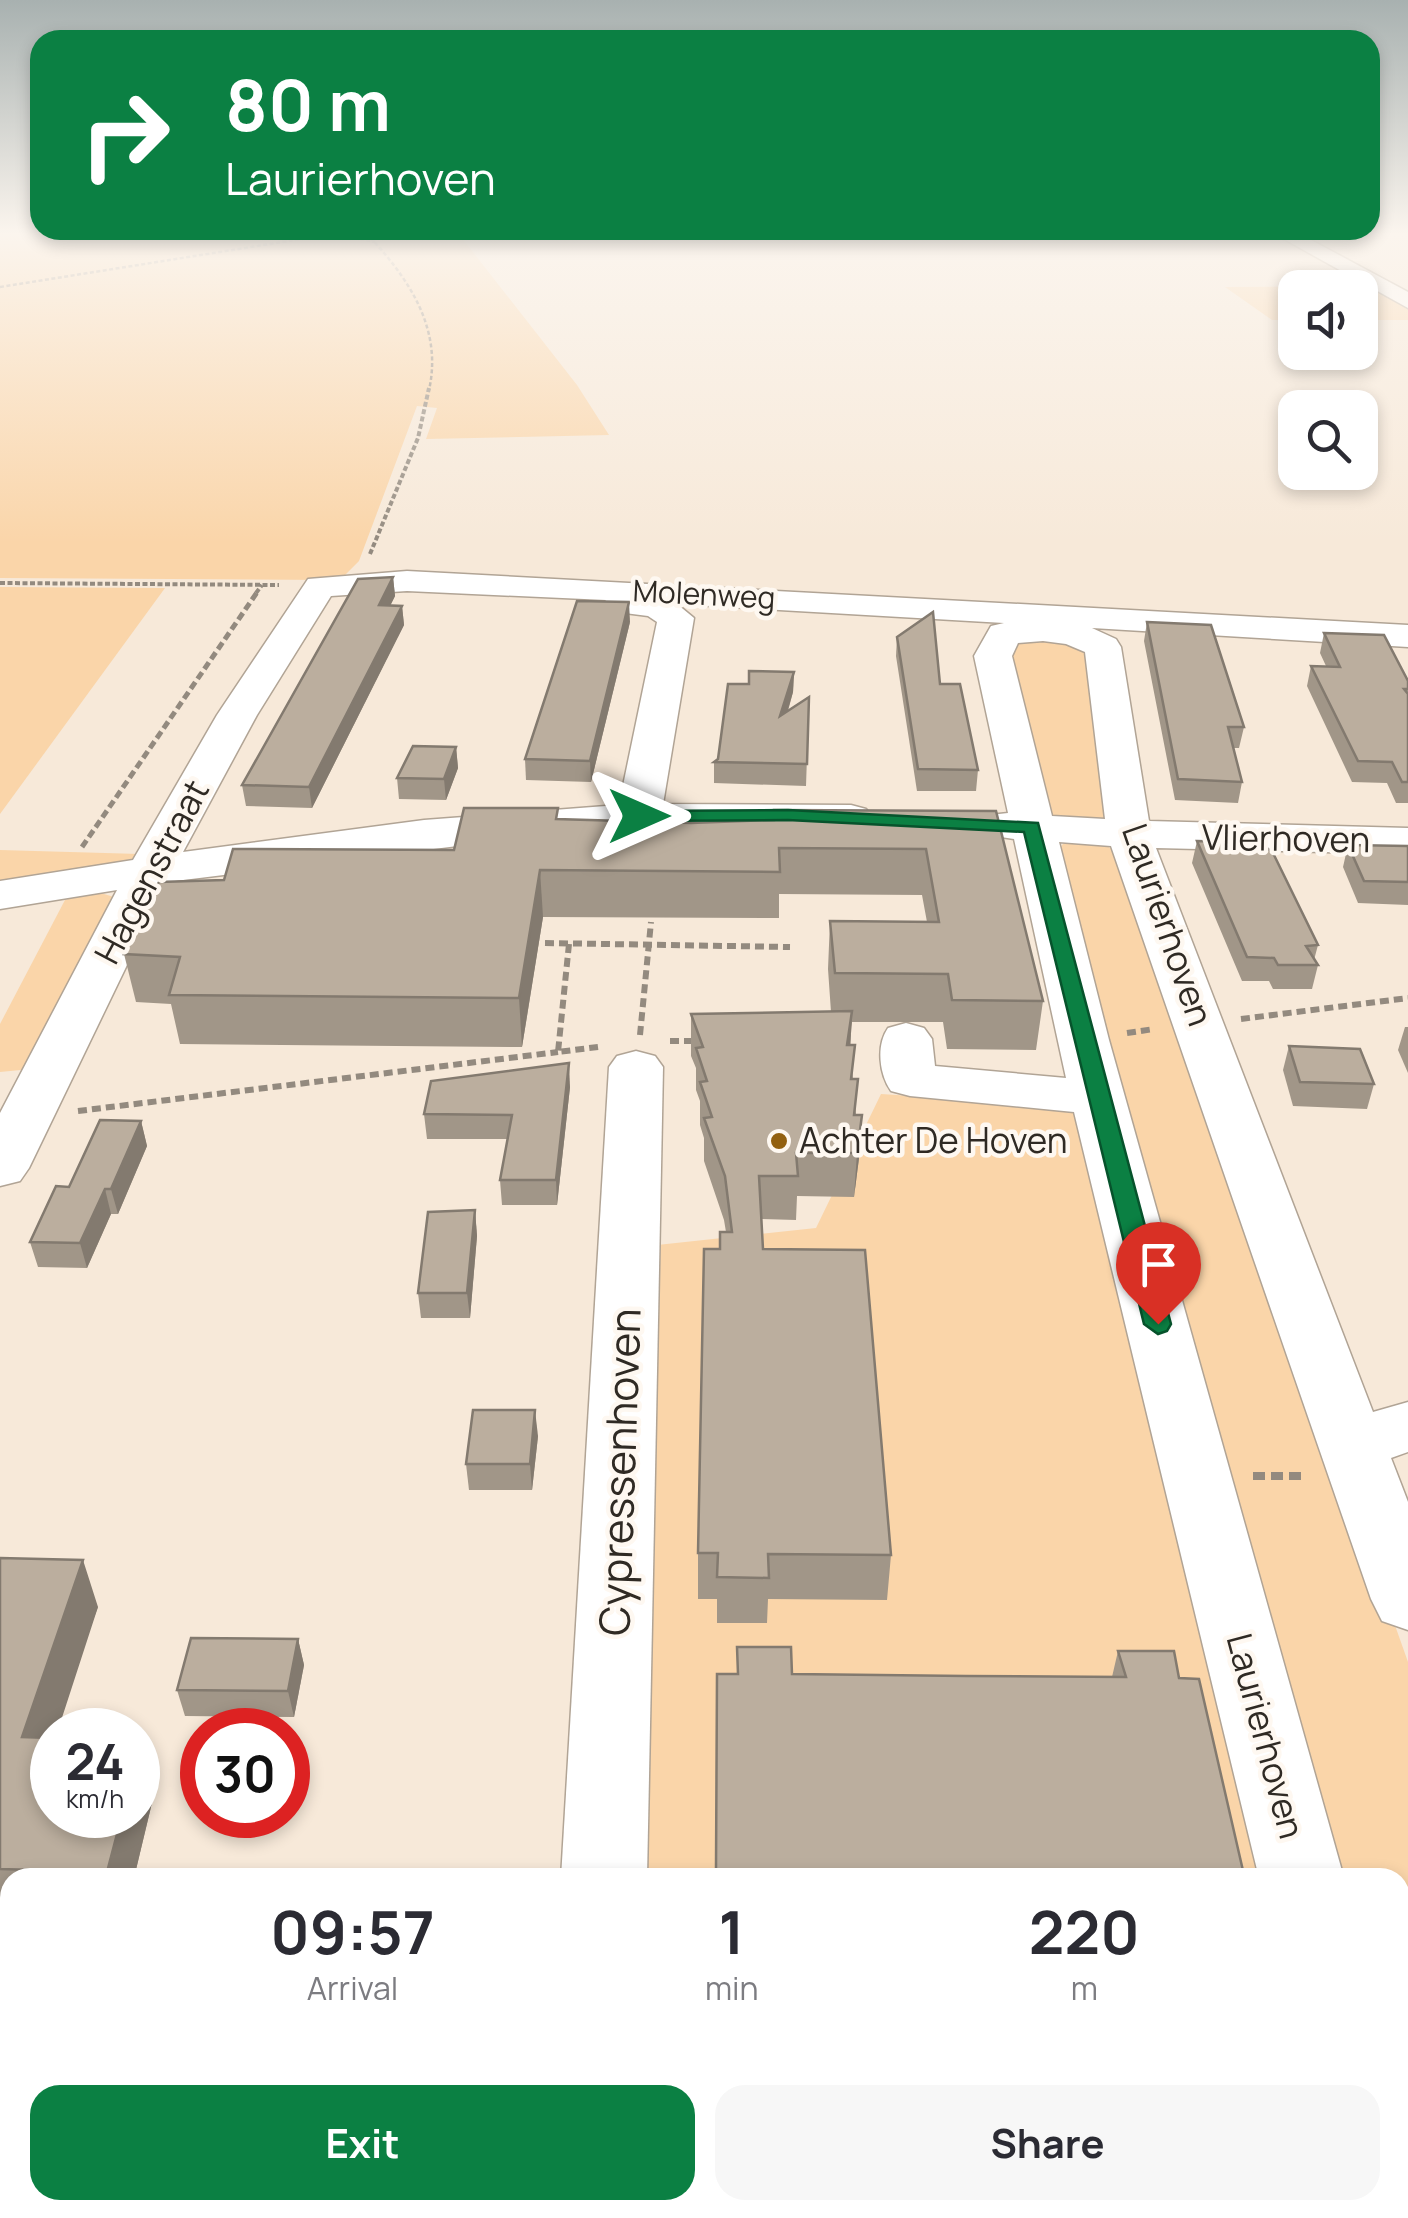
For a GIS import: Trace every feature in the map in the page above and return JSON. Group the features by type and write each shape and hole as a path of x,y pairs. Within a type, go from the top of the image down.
{"street":[{"name":"Molenweg","path":"330,589 534,585 1408,636"},
{"path":"330,589 656,606 674,613 665,692 639,816"},
{"name":"Hagenstraat","path":"0,1168 149,872 238,715 330,589"},
{"name":"Laurierhoven","path":"1299,1868 1098,1098 1032,827 993,656 1004,634 1030,629 1088,637 1104,647 1129,834 1375,1449 1408,1600"},
{"path":"0,895 428,832 639,816 788,815 900,820"},
{"name":"Vlierhoven","path":"957,823 1129,834 1408,841"},
{"path":"906,1040 910,1080 1098,1098"},
{"name":"Cypressenhoven","path":"604,1868 638,1054"}],"path":[{"path":"375,543 418,438 435,362 431,337"},
{"path":"0,583 330,589"},
{"path":"74,858 262,585"},
{"path":"638,1054 652,922"},
{"path":"545,943 790,947"},
{"path":"558,1052 569,944"},
{"path":"25,1118 558,1052 638,1054 715,1041"},
{"path":"1197,1476 1375,1449"}],"shaded area":[{"path":"0,337 539,337 609,435 426,439 437,408 417,406 359,561 345,575 329,580 0,578"},
{"path":"0,587 165,588 0,814"},
{"path":"1039,635 1090,651 1115,814 1106,818 1070,822 1045,810 1003,647"},
{"path":"1082,840 1107,846 1122,856 1408,1662 1408,1868 1326,1868 1054,855 1063,844"},
{"path":"0,850 140,854 135,863 0,885"},
{"path":"94,891 114,897 31,1069 0,1072 0,1024 65,900"},
{"path":"881,1094 1078,1107 1263,1868 639,1868 648,1246 816,1228"}],"building":[{"path":"393,577 379,605 402,606 309,787 242,785 358,579"},
{"path":"577,601 629,602 590,761 525,759"},
{"path":"933,612 940,684 960,684 978,770 918,769 897,637"},
{"path":"1147,622 1211,625 1244,727 1228,727 1242,782 1178,779"},
{"path":"1324,633 1384,635 1408,681 1408,689 1404,689 1408,694 1408,782 1402,782 1392,762 1358,761 1311,666 1340,667"},
{"path":"749,671 794,672 780,716 809,697 807,764 714,762 718,759 728,684 749,684"},
{"path":"413,746 456,747 444,779 397,778"},
{"path":"464,808 558,808 556,819 691,823 774,820 774,810 996,811 1043,1001 952,1000 948,974 835,973 830,921 939,922 926,849 779,848 780,872 540,870 519,998 169,995 180,957 124,954 159,882 224,880 233,849 454,850"},
{"path":"1197,841 1261,843 1273,853 1318,945 1306,946 1318,965 1278,965 1274,958 1247,957"},
{"path":"1348,845 1408,846 1408,882 1364,881"},
{"path":"852,1011 847,1045 855,1045 851,1079 858,1079 854,1115 862,1115 857,1153 796,1153 798,1176 759,1176 763,1249 865,1250 891,1555 768,1554 769,1578 717,1577 718,1553 698,1553 704,1249 720,1249 720,1232 732,1232 725,1176 704,1118 712,1117 700,1082 707,1081 696,1048 703,1047 691,1014"},
{"path":"1289,1046 1360,1049 1374,1084 1300,1082"},
{"path":"569,1063 556,1180 500,1180 512,1115 424,1114 431,1081"},
{"path":"100,1120 141,1121 111,1189 105,1189 80,1243 30,1242 56,1186 69,1187"},
{"path":"475,1210 467,1293 418,1293 428,1212"},
{"path":"473,1410 535,1410 530,1464 466,1464"},
{"path":"0,1558 83,1560 22,1737 30,1737 30,1838 116,1838 108,1868 0,1868"},
{"path":"191,1638 298,1639 288,1691 177,1690"},
{"path":"737,1647 791,1647 792,1674 966,1676 1126,1677 1118,1651 1174,1651 1179,1678 1199,1679 1242,1868 716,1868 717,1674 738,1674"}],"place":[{"name":"Achter De Hoven","path":"779,1141"}],"route":[{"path":"639,816 788,815 1032,827 1158,1324"}]}
